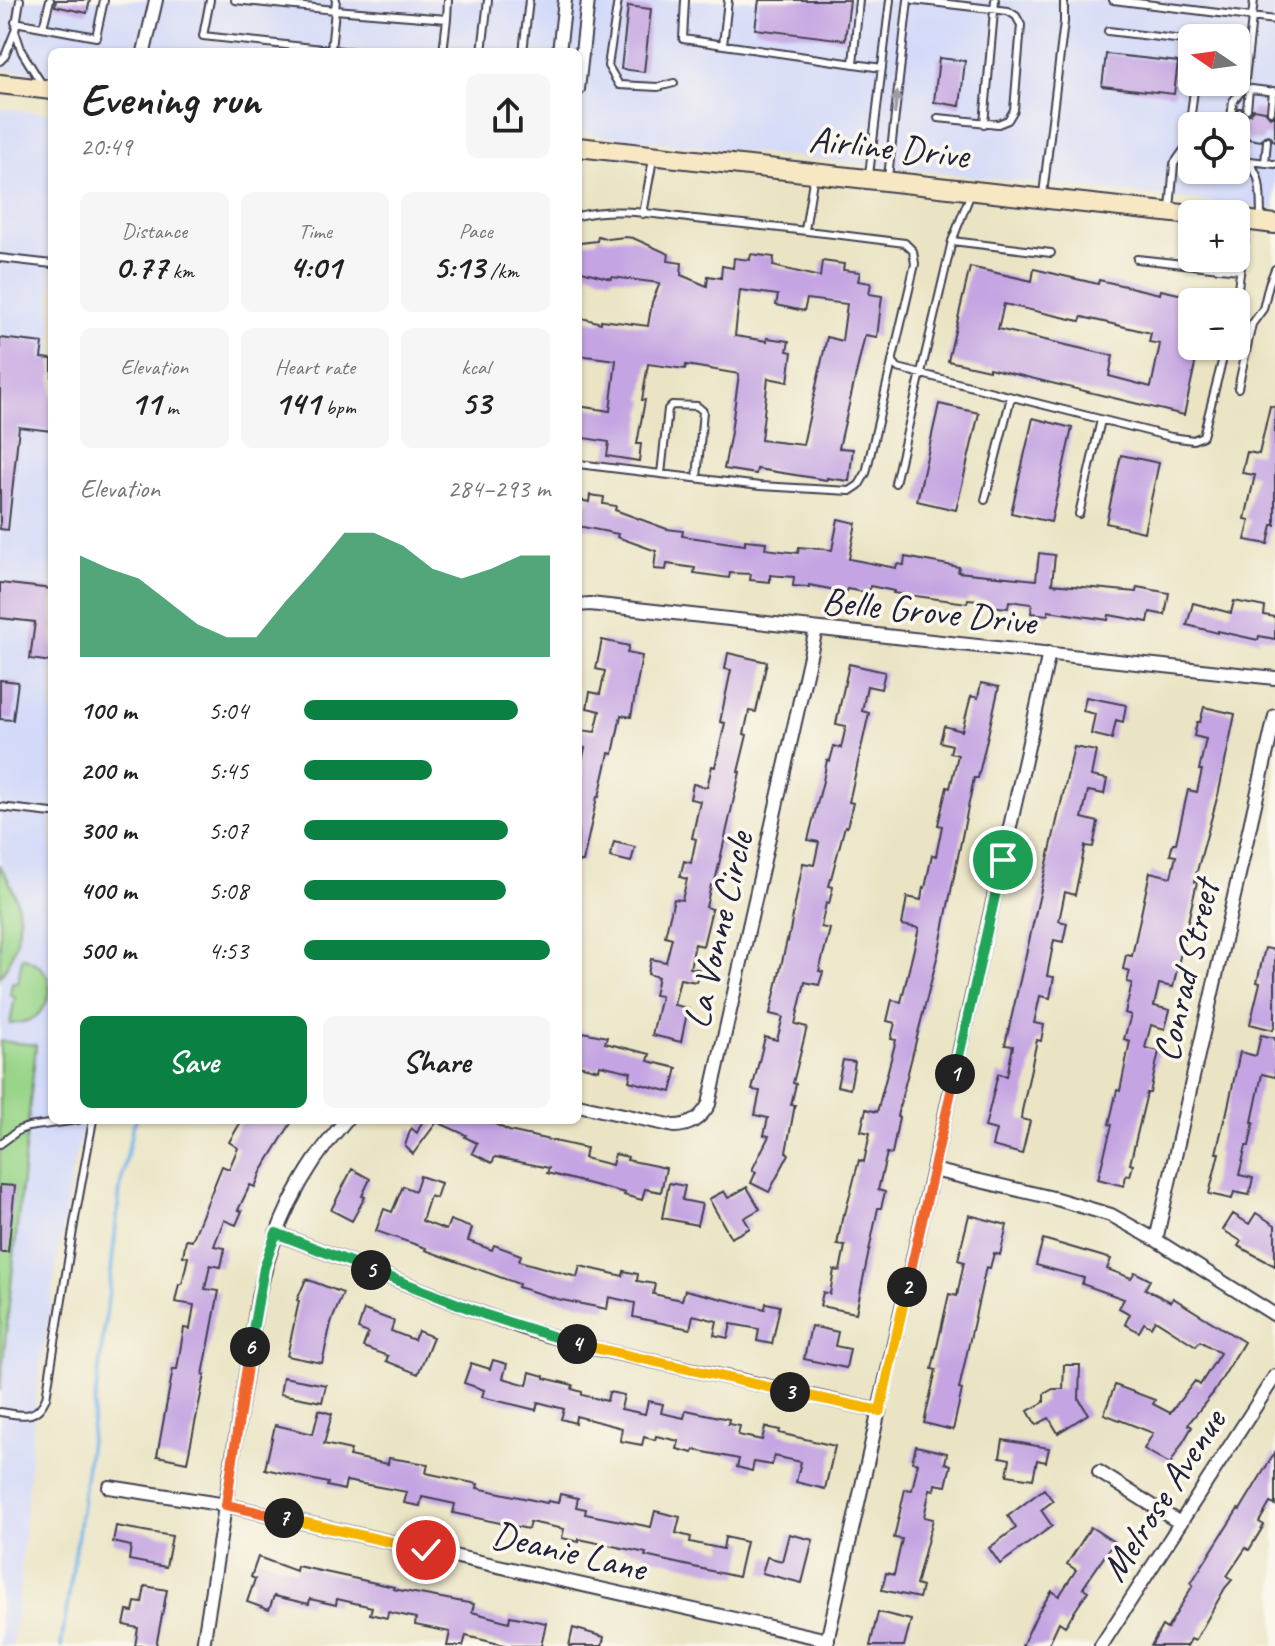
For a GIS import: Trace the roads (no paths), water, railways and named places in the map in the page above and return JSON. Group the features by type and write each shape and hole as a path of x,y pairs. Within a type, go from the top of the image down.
{"main road":[{"path":"0,84 48,90"},
{"name":"Airline Drive","path":"582,147 1178,213"}],"street":[{"path":"145,48 156,0"},
{"path":"559,48 565,0"},
{"path":"582,53 588,0"},
{"name":"Belle Grove Drive","path":"582,605 1275,678"},
{"name":"La Vonne Circle","path":"582,1106 683,1126 699,1118 709,1104 816,629"},
{"path":"827,1643 1049,653"},
{"name":"Conrad Street","path":"1156,1240 1275,716"},
{"path":"203,1646 264,1268 276,1233 301,1182 316,1156 343,1124"},
{"path":"933,1170 1095,1210 1156,1240 1275,1315"},
{"path":"276,1233 486,1315 546,1335 880,1411"},
{"name":"Melrose Avenue","path":"1101,1646 1275,1376"},
{"path":"1099,1472 1180,1523"},
{"name":"Deanie Lane","path":"109,1487 226,1505 827,1643"}],"lane":[{"path":"19,0 15,31 22,52 48,89"},
{"path":"43,27 50,0"},
{"path":"15,22 96,37 104,0"},
{"path":"210,0 203,36 313,48"},
{"path":"235,0 305,3 335,10 447,19"},
{"path":"331,48 336,0"},
{"path":"443,48 448,0"},
{"path":"482,48 488,0"},
{"path":"523,48 529,0"},
{"path":"618,0 608,66 619,85 658,87 674,83"},
{"path":"685,0 683,39 882,68"},
{"path":"723,45 728,0"},
{"path":"853,64 859,0"},
{"path":"868,179 890,0"},
{"path":"887,181 911,0 1008,11 1016,16 1021,25 1014,110 1008,120 984,124 938,118"},
{"path":"984,124 995,0"},
{"path":"1043,198 1064,0"},
{"path":"1113,0 1275,20"},
{"path":"1250,48 1254,0"},
{"path":"0,61 15,31"},
{"path":"1108,31 1178,39"},
{"path":"1250,89 1274,92 1271,111"},
{"path":"1170,212 1174,164 1186,147 1193,96"},
{"path":"1246,96 1247,109"},
{"path":"1265,163 1267,141"},
{"path":"643,214 654,155"},
{"path":"1250,161 1275,164"},
{"path":"1250,161 1260,181 1255,221"},
{"path":"805,230 814,173"},
{"path":"895,483 952,241 973,190"},
{"path":"582,215 603,211 643,214 905,243 913,251 915,264 866,473 859,485 850,491 760,486 582,464"},
{"path":"952,241 1051,253"},
{"path":"0,258 48,264"},
{"path":"1137,259 1178,263"},
{"path":"1238,388 1252,324 1263,309 1275,269"},
{"path":"892,360 898,368 1193,440 1203,436 1222,360"},
{"path":"985,500 1011,397"},
{"path":"661,474 668,409 672,405 697,406 703,411 704,423 697,478"},
{"path":"1079,514 1101,420"},
{"path":"0,807 48,813"},
{"path":"0,1144 19,1130 51,1124"},
{"path":"0,1412 35,1414 46,1398 92,1124"}],"waterway":[{"path":"61,1646 78,1534 120,1188 134,1124"}]}
